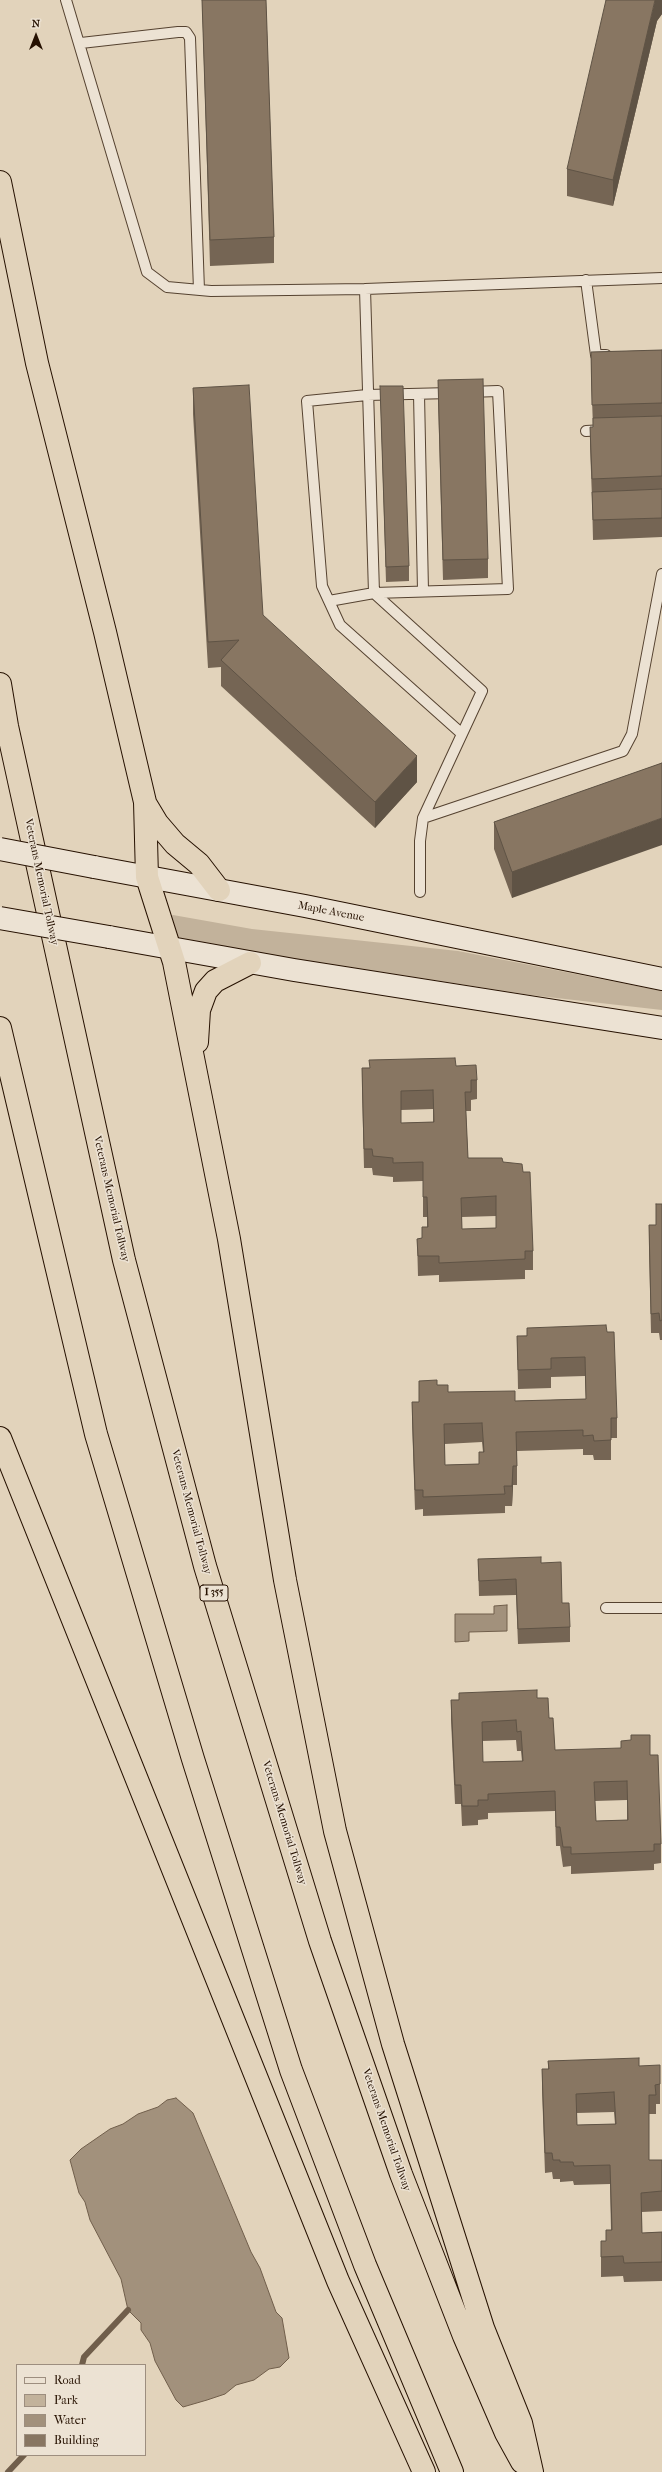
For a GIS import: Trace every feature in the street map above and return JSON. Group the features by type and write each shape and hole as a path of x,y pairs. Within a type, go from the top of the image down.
{"highway":[{"path":"0,182 37,363 105,632 145,802 147,876 168,948 174,962 229,1239 285,1580 335,1831 393,2044 484,2328 521,2423 532,2472"},
{"name":"Veterans Memorial Tollway","path":"0,684 7,726 124,1260 205,1566 320,1941 401,2174 464,2336 506,2432 527,2472"},
{"path":"145,802 171,839 199,864 218,890"},
{"path":"196,1073 199,1010 206,991 215,981 250,963"},
{"path":"0,1028 96,1434 192,1759 291,2070 365,2265 452,2472"},
{"path":"0,1438 338,2281 424,2472"}],"main road":[{"name":"Maple Avenue","path":"0,850 147,876 662,979"},
{"path":"0,918 250,963 662,1028"}],"lane":[{"path":"66,0 81,43 147,272 166,287 199,290 365,289 662,278"},
{"path":"81,43 178,32 186,32 190,38 199,290"},
{"path":"586,280 596,355 618,354"},
{"path":"365,289 366,395 374,593 482,691 423,818 420,842 420,892"},
{"path":"329,601 374,593 508,589 498,391 366,395 307,401 322,586 340,625 461,734"},
{"path":"419,394 423,591"},
{"path":"586,431 617,430"},
{"path":"423,818 623,752 632,734 662,574"},
{"path":"606,1608 662,1608"}],"green space":[{"path":"173,915 252,929 458,951 662,991 662,1010 530,995 278,956 176,937 171,916"}],"water":[{"path":"507,1605 507,1631 469,1632 469,1641 455,1642 455,1614 494,1614 494,1606"},
{"path":"176,2098 193,2113 251,2252 260,2268 276,2312 282,2318 289,2358 280,2367 269,2369 254,2380 236,2385 225,2394 183,2407 176,2400 155,2361 150,2343 141,2330 141,2323 128,2310 121,2279 90,2220 85,2202 79,2193 70,2160 81,2149 110,2129 123,2124 138,2114 158,2107 167,2100"}],"building":[{"path":"202,0 266,0 274,237 210,240"},
{"path":"606,0 655,0 613,180 567,169"},
{"path":"662,350 662,403 592,405 591,352"},
{"path":"483,379 488,559 443,560 438,380"},
{"path":"249,385 263,615 417,756 375,802 221,660 239,640 208,642 193,388"},
{"path":"380,386 403,386 409,566 386,567"},
{"path":"662,416 662,476 592,479 590,427 593,427 593,418"},
{"path":"662,489 662,518 593,520 592,492"},
{"path":"662,763 662,818 512,872 494,822"},
{"path":"455,1058 456,1066 476,1065 477,1080 471,1080 471,1092 465,1092 468,1158 502,1158 503,1162 522,1164 523,1172 530,1172 533,1251 525,1251 525,1259 439,1263 439,1256 418,1256 417,1239 422,1238 422,1227 428,1227 427,1197 423,1197 423,1162 393,1163 393,1158 373,1156 372,1149 364,1149 362,1068 370,1068 369,1060","holes":["433,1090 434,1122 401,1123 401,1091","496,1196 496,1228 462,1229 461,1198"]},
{"path":"656,1204 662,1204 662,1320 660,1321 659,1313 651,1314 649,1225 656,1225"},
{"path":"606,1325 607,1332 614,1332 617,1418 611,1418 611,1440 594,1441 593,1435 583,1436 583,1430 516,1432 517,1466 513,1466 512,1486 504,1486 505,1494 423,1497 423,1490 415,1490 412,1402 419,1402 419,1381 437,1380 437,1385 448,1385 448,1392 515,1391 515,1401 586,1399 585,1357 551,1358 551,1369 518,1370 517,1336 527,1336 527,1328","holes":["482,1423 484,1452 479,1452 479,1464 445,1465 444,1424"]},
{"path":"541,1557 541,1563 561,1562 562,1603 569,1603 570,1627 518,1629 516,1579 479,1581 478,1559"},
{"path":"537,1690 537,1698 548,1698 549,1718 553,1718 555,1750 621,1748 621,1741 631,1740 631,1735 650,1735 650,1755 658,1755 661,1844 654,1844 654,1851 571,1854 571,1847 563,1847 560,1827 556,1827 555,1791 488,1794 488,1800 478,1800 478,1806 462,1806 461,1785 455,1785 451,1700 459,1700 459,1693","holes":["516,1720 517,1732 521,1731 523,1761 483,1762 482,1722","627,1781 628,1820 596,1821 594,1782"]},
{"path":"639,2058 639,2066 660,2065 660,2084 655,2085 656,2095 649,2095 649,2160 662,2160 662,2191 641,2193 642,2233 662,2232 662,2262 624,2263 623,2256 601,2257 601,2241 606,2241 606,2230 612,2230 610,2165 574,2166 573,2162 560,2162 560,2160 553,2160 552,2153 545,2153 542,2069 549,2069 548,2061","holes":["614,2092 616,2124 577,2125 576,2094"]}],"waterway":[{"path":"82,2364 84,2357 128,2310"},
{"path":"8,2472 23,2456"}]}
